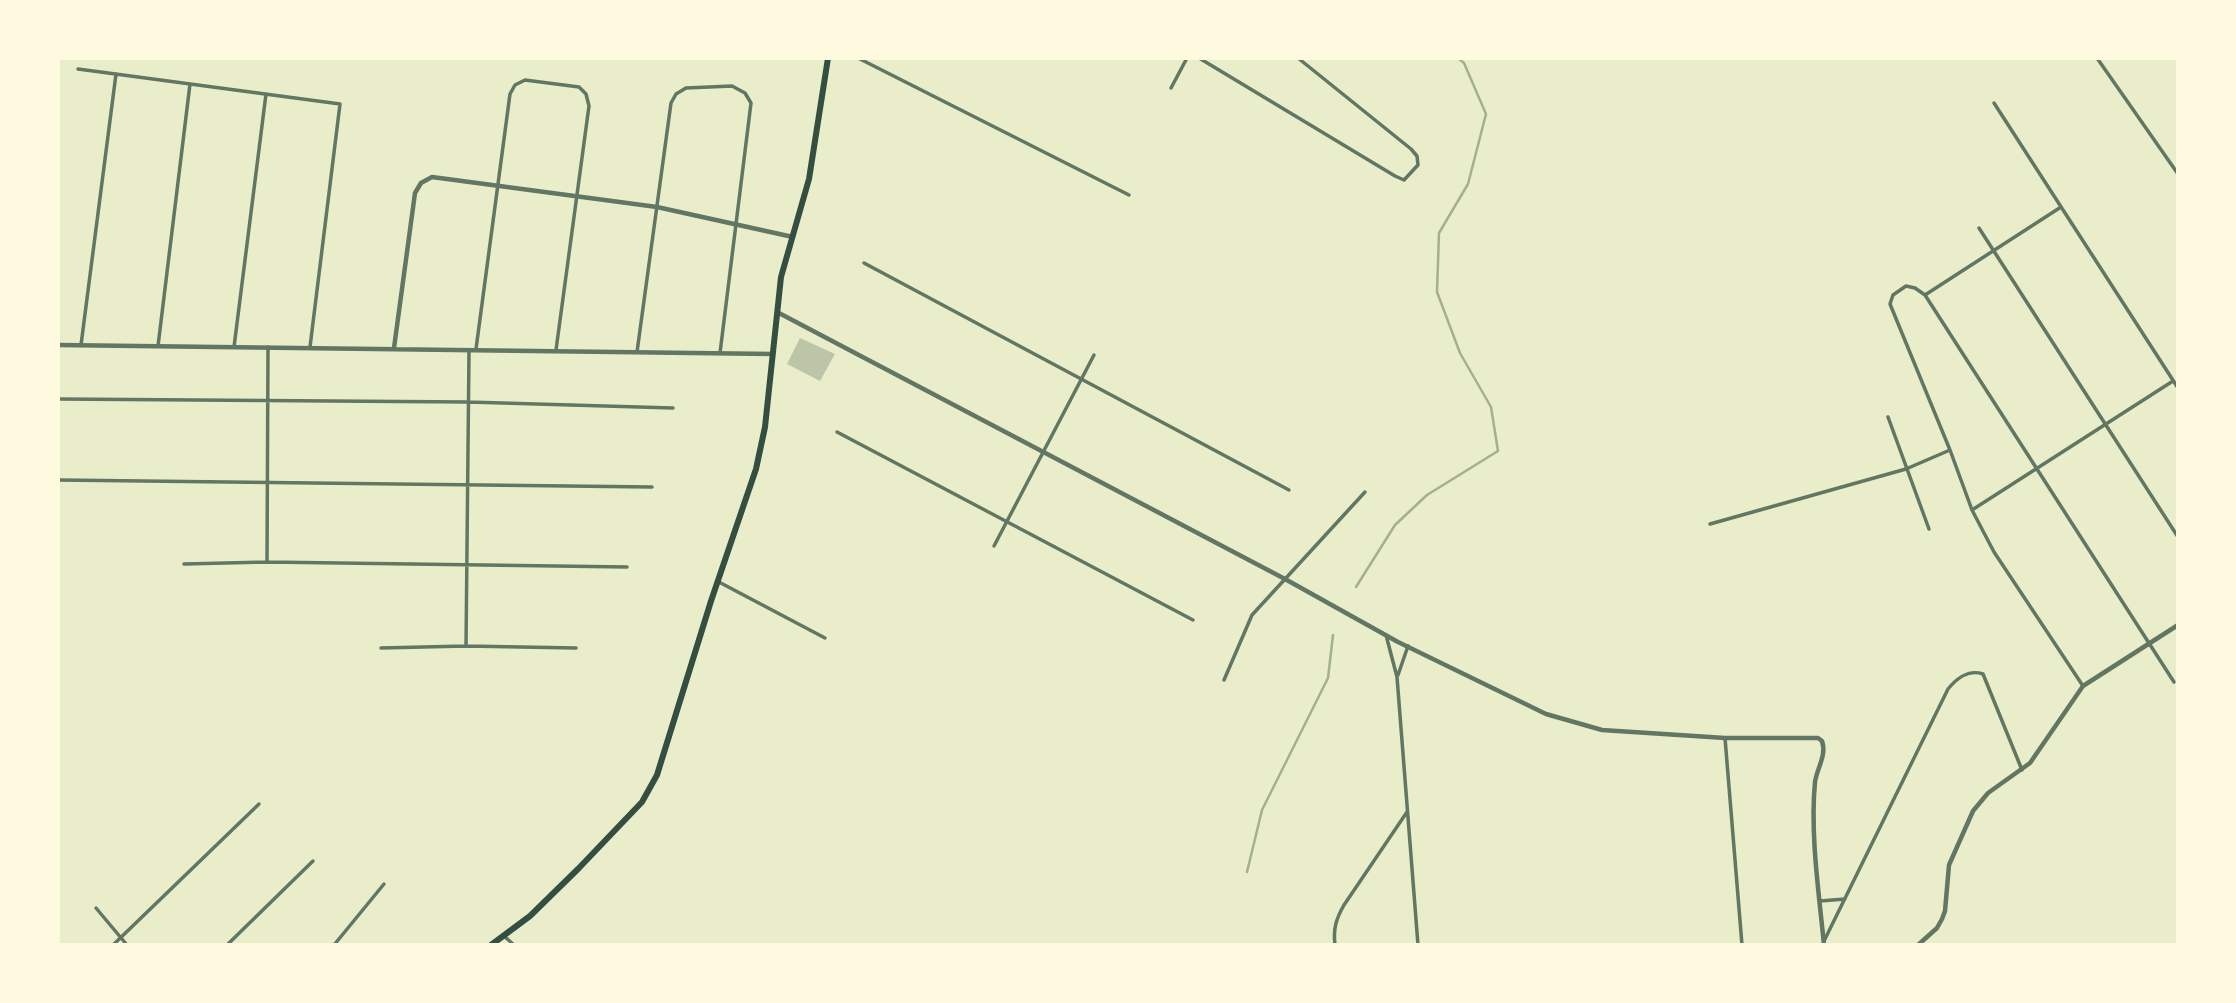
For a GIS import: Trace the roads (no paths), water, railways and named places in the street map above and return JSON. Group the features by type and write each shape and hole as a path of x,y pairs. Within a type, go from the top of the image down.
{"main road":[{"path":"491,945 530,916 569,878 642,802 657,775 756,469 765,427 781,277 809,179 828,58"}],"street":[{"path":"858,58 1129,195"},
{"path":"1171,88 1187,58"},
{"path":"1199,58 1404,180 1419,164 1411,149 1298,58"},
{"path":"2097,58 2178,174"},
{"path":"78,69 340,104 310,347"},
{"path":"81,345 116,74"},
{"path":"476,349 510,94 515,85 525,80 579,87 586,94 589,106 556,350"},
{"path":"158,346 190,84"},
{"path":"638,352 671,103 676,94 686,88 732,86 745,93 751,103 720,353"},
{"path":"234,347 265,94"},
{"path":"1994,103 2178,388"},
{"path":"394,348 415,193 421,183 432,177 657,207 793,237"},
{"path":"1925,295 2060,207"},
{"path":"1979,228 2178,537"},
{"path":"864,263 1289,491"},
{"path":"2082,686 1994,552 1972,510 1890,304 1893,295 1906,286 1925,295 2174,682"},
{"path":"777,313 1285,579 1386,635 1521,702 1572,723 1602,730 1725,738 1813,737 1822,741 1824,751 1816,774 1813,806 1824,944"},
{"path":"58,345 773,354"},
{"path":"267,562 268,347"},
{"path":"466,646 469,349"},
{"path":"994,546 1094,355"},
{"path":"1972,510 2174,381"},
{"path":"58,398 468,402 673,408"},
{"path":"1888,417 1929,529"},
{"path":"837,432 1193,620"},
{"path":"1710,524 1906,468 1950,450"},
{"path":"58,480 652,487"},
{"path":"1224,680 1252,615 1365,492"},
{"path":"184,564 267,562 627,567"},
{"path":"718,582 825,638"},
{"path":"1918,945 1937,928 1942,919 1949,866 1973,811 1988,793 2030,763 2082,686 2178,625"},
{"path":"1386,635 1397,677 1419,945"},
{"path":"1397,677 1408,646"},
{"path":"381,648 576,648"},
{"path":"1824,944 1948,689 1958,677 1979,672 1983,674 2022,770"},
{"path":"1725,738 1742,945"},
{"path":"113,945 259,804"},
{"path":"1335,945 1334,930 1344,905 1408,811"},
{"path":"227,945 313,861"},
{"path":"334,945 384,884"},
{"path":"1821,901 1845,899"},
{"path":"96,908 127,945"},
{"path":"504,936 514,945"}],"waterway":[{"path":"1356,587 1395,525 1427,495 1498,451 1491,407 1460,353 1437,292 1439,233 1468,184 1486,114 1464,63 1458,58"},
{"path":"1247,872 1262,810 1328,678 1333,635"}]}
